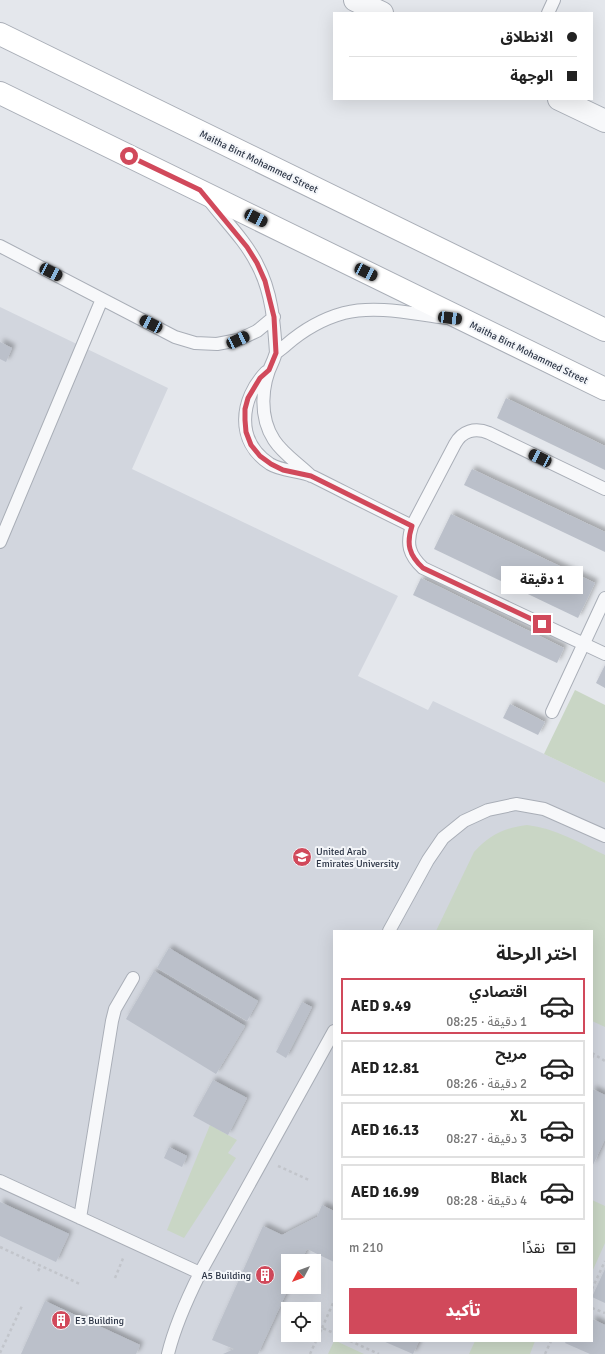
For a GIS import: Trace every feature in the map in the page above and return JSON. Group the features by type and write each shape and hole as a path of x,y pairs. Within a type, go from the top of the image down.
{"main road":[{"name":"Maitha Bint Mohammed Street","path":"0,34 605,330"},
{"name":"Maitha Bint Mohammed Street","path":"0,93 605,389"}],"street":[{"path":"355,0 380,12"},
{"path":"561,100 605,121"}],"lane":[{"path":"548,12 554,0"},
{"path":"200,190 247,247 257,263 265,281 274,317 276,353 265,383 263,397 264,412 270,433 280,448 311,476"},
{"path":"0,246 175,337 196,343 217,344 238,340 257,331 274,317"},
{"path":"0,542 102,299"},
{"path":"276,353 294,338 326,319 350,312 362,310 381,310 464,320"},
{"path":"269,370 260,378 248,398 245,415 246,432 251,445 260,456 283,470 311,476 412,526"},
{"path":"605,489 483,430 469,431 458,438 412,526 409,535 411,553 423,568 605,654"},
{"path":"552,712 605,598"},
{"path":"390,930 428,860 443,838 464,821 488,810 516,804 544,809 605,836"},
{"path":"80,1218 110,1029 115,1009 133,978"},
{"path":"168,1354 184,1306 200,1273 333,1032"},
{"path":"0,1181 200,1273"}],"path":[{"path":"593,1053 605,1061"},
{"path":"263,1159 309,1180"},
{"path":"115,1278 130,1240"},
{"path":"0,1247 80,1284"},
{"path":"593,1287 605,1261"},
{"path":"38,1271 40,1266"},
{"path":"310,1354 333,1303"},
{"path":"0,1353 22,1306"},
{"path":"593,1308 605,1313"},
{"path":"322,1328 333,1334"},
{"path":"353,1342 379,1354"},
{"path":"545,1354 551,1342"}],"shaded area":[{"name":"United Arab Emirates University","path":"0,307 168,388 132,469 398,596 358,676 428,710 433,701 605,783 605,1354 0,1354"}],"green space":[{"path":"575,690 605,705 605,783 544,754"},
{"path":"527,825 547,829 577,841 605,855 605,1027 593,1021 593,930 436,930 474,852 491,837 504,830"},
{"path":"210,1125 237,1140 228,1153 236,1158 184,1238 167,1230"},
{"path":"593,1200 605,1206 605,1243 593,1270"},
{"path":"334,1342 338,1342 364,1354 328,1354"},
{"path":"475,1342 535,1342 530,1354 469,1354"}],"building":[{"path":"0,342 12,348 6,362 0,359"},
{"path":"506,398 605,446 605,470 497,418"},
{"path":"472,469 605,532 605,552 464,485"},
{"path":"451,514 595,583 578,618 434,549"},
{"path":"421,578 564,648 557,663 413,595"},
{"path":"605,665 605,688 596,683"},
{"path":"510,704 545,722 538,735 503,718"},
{"path":"169,948 258,1001 247,1021 157,968"},
{"path":"154,971 245,1026 216,1074 126,1019"},
{"path":"302,1002 312,1007 286,1058 276,1052"},
{"path":"213,1080 247,1098 228,1135 193,1116"},
{"path":"593,1089 605,1095 605,1139 593,1165"},
{"path":"169,1147 187,1156 182,1167 164,1158"},
{"path":"0,1202 69,1234 56,1262 0,1236"},
{"name":"A5 Building","path":"322,1205 333,1210 333,1262 321,1256 321,1254 317,1254 307,1249 304,1254 281,1254 281,1294 286,1294 258,1354 223,1354 234,1349 212,1340 263,1226 282,1235 317,1217"},
{"path":"605,1269 605,1303 593,1297"},
{"name":"E3 Building","path":"45,1301 140,1345 136,1354 21,1354"},
{"path":"593,1319 605,1325 605,1354 590,1354 565,1343 593,1342"},
{"path":"385,1342 419,1342 413,1354"}],"place":[{"name":"United Arab Emirates University","path":"302,857"},
{"name":"A5 Building","path":"265,1275"},
{"name":"E3 Building","path":"61,1320"}],"route":[{"path":"129,156 200,190 247,247 257,263 265,281 274,317 276,353 269,370 260,378 248,398 245,409 246,432 251,445 260,456 283,470 311,476 412,526 409,535 411,553 423,568 542,624"}]}
